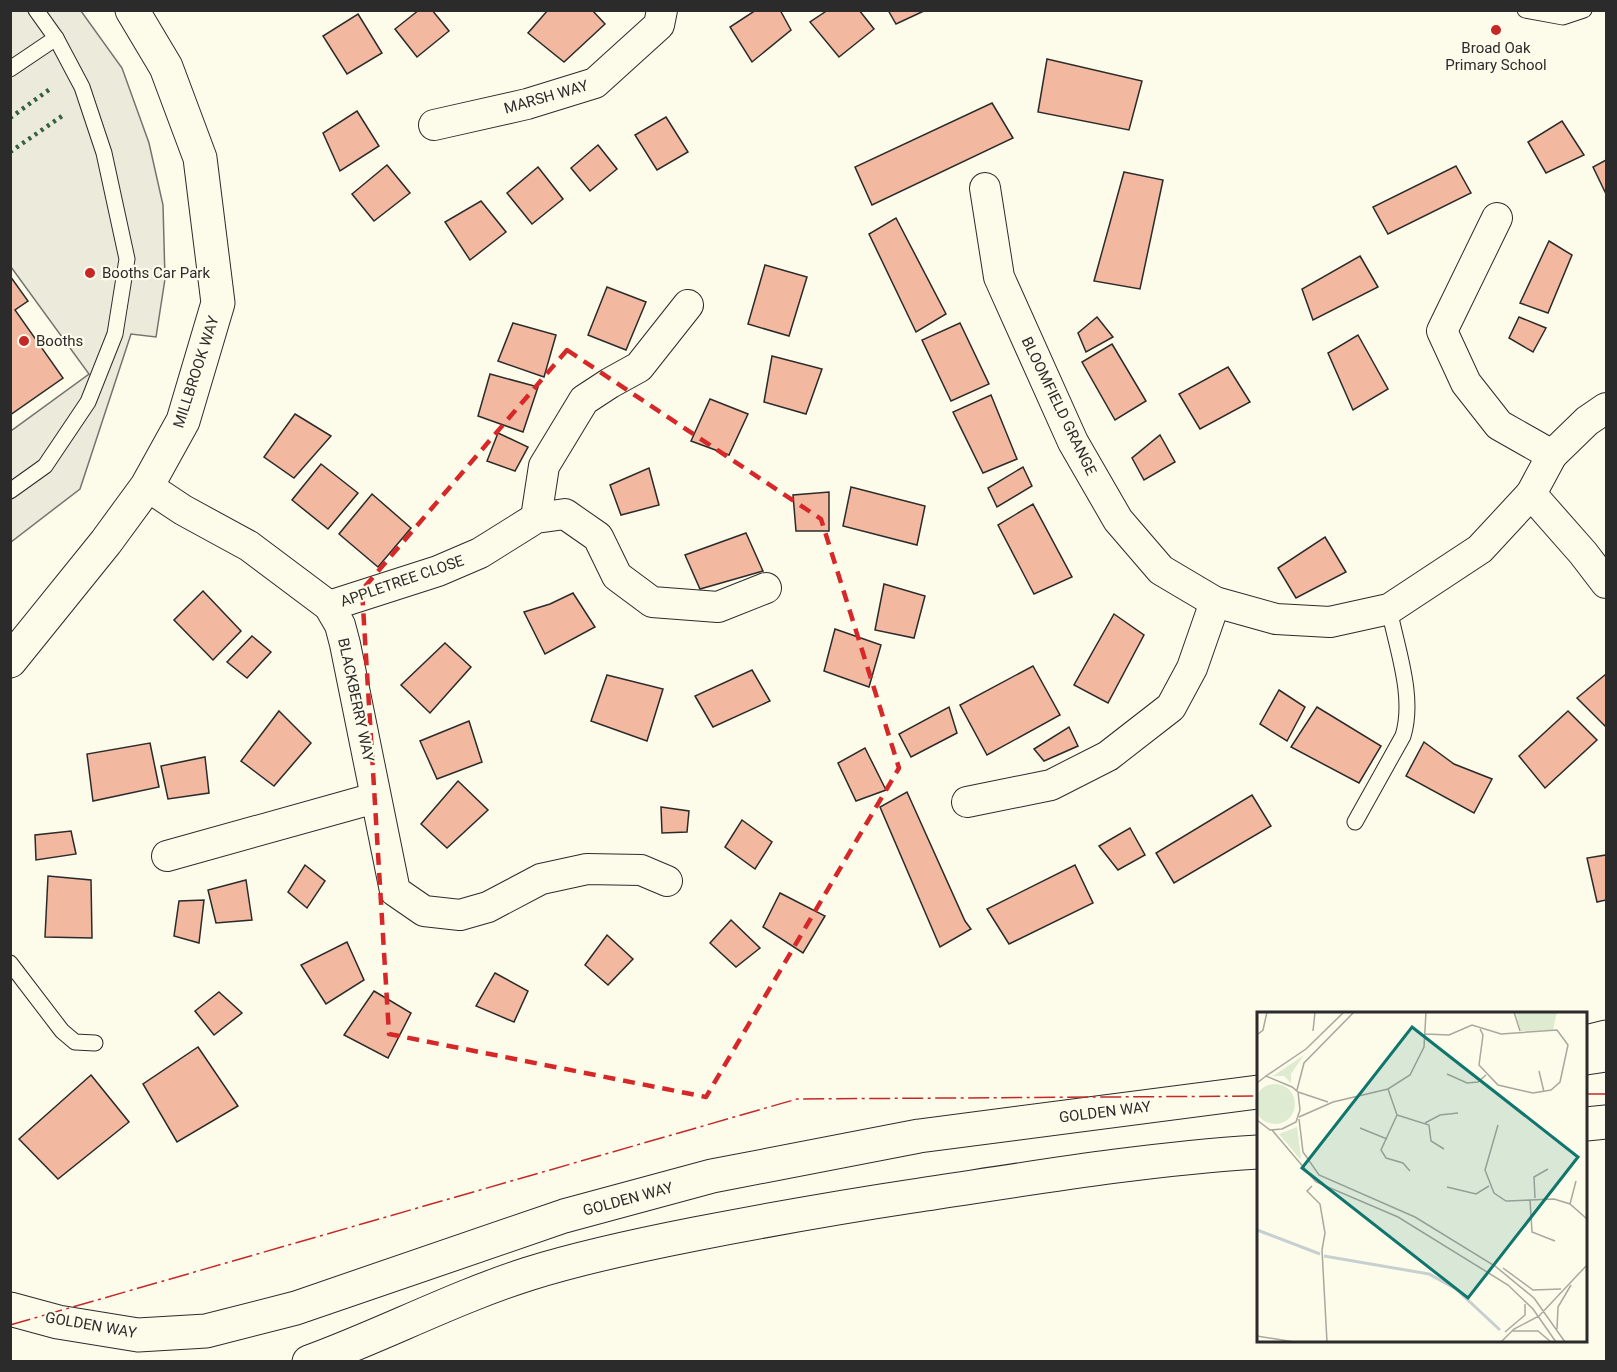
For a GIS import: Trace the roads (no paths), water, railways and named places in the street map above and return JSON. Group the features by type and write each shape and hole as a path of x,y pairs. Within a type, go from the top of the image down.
{"main road":[{"name":"MILLBROOK WAY","path":"10,661 106,542 147,486 183,421 218,303 201,158 166,67 132,10"},
{"path":"1587,1042 1606,1037"},
{"path":"1587,1058 1606,1055"},
{"name":"GOLDEN WAY","path":"10,1309 58,1322 138,1335 206,1331 296,1308 564,1216 712,1176 919,1136 1257,1092"},
{"path":"1587,1124 1606,1122"},
{"path":"309,1362 342,1350 440,1306 528,1274 642,1245 813,1211 1209,1155 1257,1152"}],"street":[{"name":"MARSH WAY","path":"434,124 527,104 595,83 659,25 662,10"},
{"name":"BLOOMFIELD GRANGE","path":"985,188 999,277 1073,442 1118,520 1161,570 1215,602 1276,619 1330,622 1389,609 1480,549 1531,494 1552,455 1587,421 1606,408"},
{"path":"1497,218 1442,331 1467,383 1499,425 1552,455"},
{"path":"536,518 544,466 584,400 610,382 639,367 688,305"},
{"name":"BLACKBERRY WAY","path":"147,486 183,510 249,546 329,606 340,625 345,644 395,891 424,911 460,915 488,907 541,879 588,869 641,870 667,881"},
{"path":"1531,494 1606,583"},
{"name":"APPLETREE CLOSE","path":"329,606 438,571 480,553 536,518 565,513 598,537 617,576 652,602 718,607 766,588"},
{"path":"967,802 1051,785 1108,756 1171,707 1192,668 1215,602"},
{"path":"167,856 375,798"}],"lane":[{"path":"10,491 45,466 88,402 115,334 127,259 104,153 82,87 56,38 36,10"},
{"path":"1525,10 1563,17 1584,10"},
{"path":"10,69 56,38"},
{"path":"1354,822 1403,736 1408,721 1408,703 1389,609"},
{"path":"10,963 62,1031 75,1042 95,1043"}],"place":[{"name":"Broad Oak Primary School","path":"1496,30"},
{"name":"Booths Car Park","path":"90,273"},
{"name":"Booths","path":"24,341"}]}
